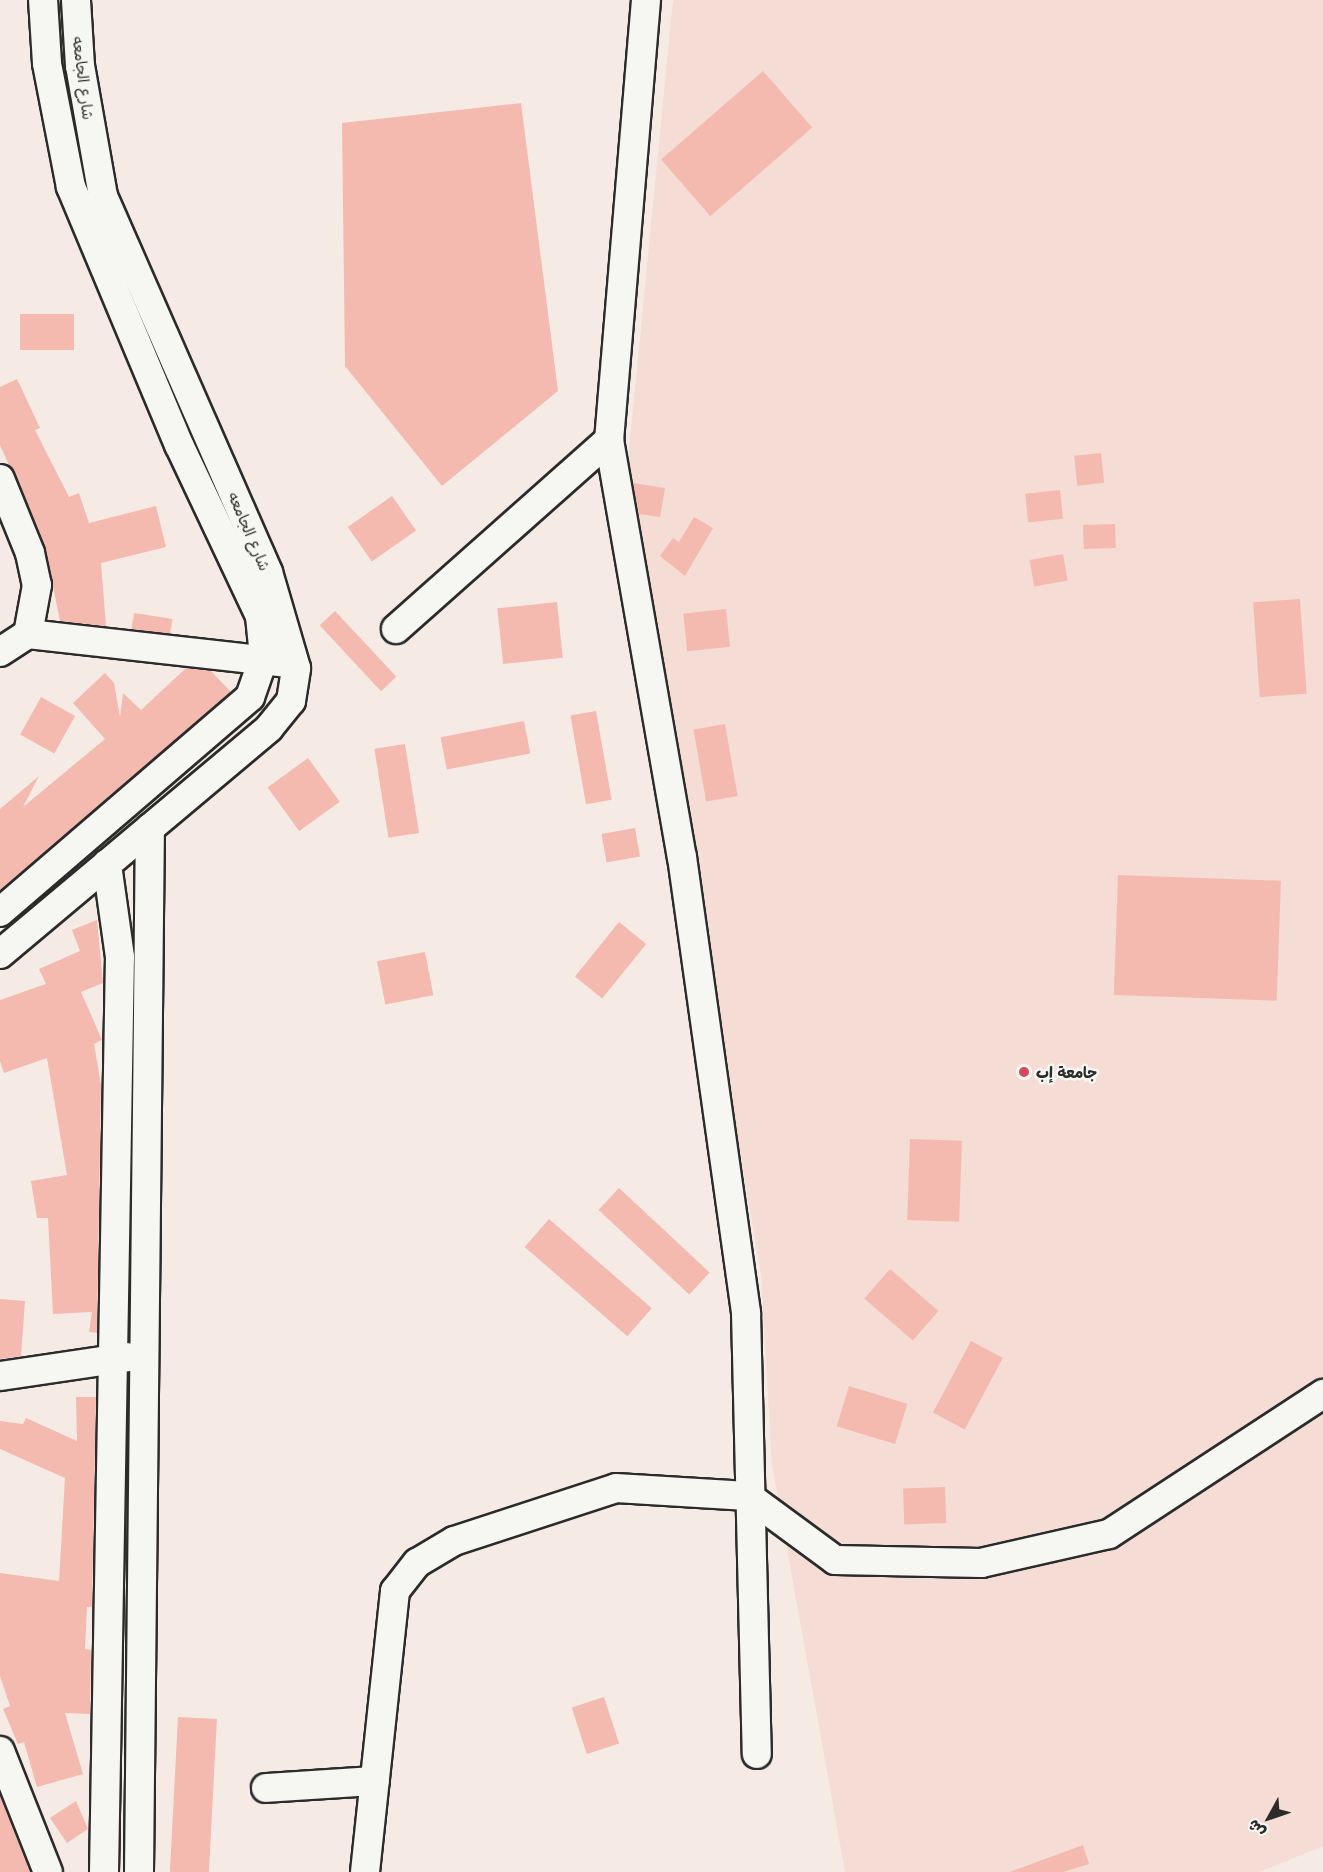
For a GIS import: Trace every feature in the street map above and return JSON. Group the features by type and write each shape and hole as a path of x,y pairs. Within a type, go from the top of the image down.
{"street":[{"name":"شارع الجامعه","path":"0,912 250,697 264,657 260,616 179,445 71,187 47,63 43,0"},
{"name":"شارع الجامعه","path":"0,954 269,728 291,701 296,668 268,572 103,196 80,66 76,0"},
{"path":"646,0 609,440 682,857 746,1313 748,1496 758,1754"},
{"path":"396,629 609,440"},
{"path":"0,479 30,553 36,585 28,634"},
{"path":"0,652 28,634 191,655 264,657 296,668"},
{"path":"139,1872 150,828"},
{"path":"104,1872 110,1362 120,957 107,864"},
{"path":"0,1376 48,1365 110,1362 145,1353"},
{"path":"365,1872 395,1592 417,1563 454,1541 616,1488 748,1496 835,1560 981,1563 1109,1534 1323,1394"},
{"path":"0,1751 48,1872"},
{"path":"266,1788 375,1781"}],"shaded area":[{"name":"جامعة إب","path":"673,0 1323,0 1323,1846 1259,1872 845,1872 772,1465 761,1275 626,481"}],"building":[{"path":"763,71 812,128 710,216 661,160"},
{"path":"521,103 558,391 442,486 345,366 342,123"},
{"path":"20,314 74,314 74,350 20,350"},
{"path":"17,379 40,428 35,430 69,497 79,493 89,523 156,506 166,547 101,563 106,626 60,621 45,547 0,445 0,387"},
{"path":"1101,453 1104,483 1077,486 1074,456"},
{"path":"633,483 665,488 660,517 639,514"},
{"path":"1060,490 1063,519 1028,522 1025,494"},
{"path":"392,496 416,530 372,561 348,527"},
{"path":"694,517 713,528 685,576 660,556 673,538 679,542"},
{"path":"1115,524 1116,548 1084,549 1083,525"},
{"path":"1063,554 1068,581 1034,586 1030,560"},
{"path":"1300,599 1307,694 1260,697 1253,602"},
{"path":"557,602 563,658 503,664 497,608"},
{"path":"726,609 730,647 687,651 683,613"},
{"path":"335,611 396,677 381,691 320,625"},
{"path":"134,613 173,619 170,635 131,629"},
{"path":"186,668 211,671 231,692 0,890 0,809 39,776 23,807 105,739 73,703 105,673 114,683 120,717 123,693 141,710"},
{"path":"41,697 75,716 54,754 20,735"},
{"path":"596,711 612,800 586,804 570,716"},
{"path":"524,721 530,753 447,770 441,737"},
{"path":"725,724 738,796 706,801 693,730"},
{"path":"405,744 419,833 388,838 374,749"},
{"path":"308,758 340,802 299,831 268,787"},
{"path":"635,828 640,857 607,862 602,834"},
{"path":"1118,875 1281,881 1277,1001 1114,995"},
{"path":"97,920 103,983 81,992 102,1040 94,1044 101,1085 97,1333 89,1332 92,1312 53,1314 48,1218 37,1218 31,1181 67,1175 47,1058 4,1073 0,1061 0,1000 46,984 39,969 80,951 72,930"},
{"path":"619,922 646,944 602,998 575,976"},
{"path":"425,952 433,995 385,1005 377,961"},
{"path":"910,1139 962,1141 959,1222 907,1220"},
{"path":"619,1188 710,1273 689,1295 599,1210"},
{"path":"549,1219 652,1308 627,1336 525,1247"},
{"path":"890,1269 938,1311 913,1340 864,1298"},
{"path":"0,1299 25,1301 21,1356 0,1359"},
{"path":"971,1341 1003,1358 965,1429 933,1413"},
{"path":"849,1386 907,1404 895,1444 837,1426"},
{"path":"76,1397 96,1397 92,1607 87,1607 85,1649 91,1650 90,1714 65,1713 83,1774 37,1787 24,1742 18,1744 3,1709 10,1706 0,1676 0,1573 59,1581 65,1478 0,1449 0,1421 23,1424 26,1418 77,1441"},
{"path":"945,1487 946,1523 904,1524 903,1488"},
{"path":"604,1697 619,1744 587,1754 572,1708"},
{"path":"178,1717 217,1719 209,1872 170,1872"},
{"path":"0,1796 30,1872 0,1872"},
{"path":"76,1801 88,1829 67,1843 50,1818"},
{"path":"1083,1845 1089,1864 1063,1872 1010,1872"}],"place":[{"name":"جامعة إب","path":"1024,1072"}]}
